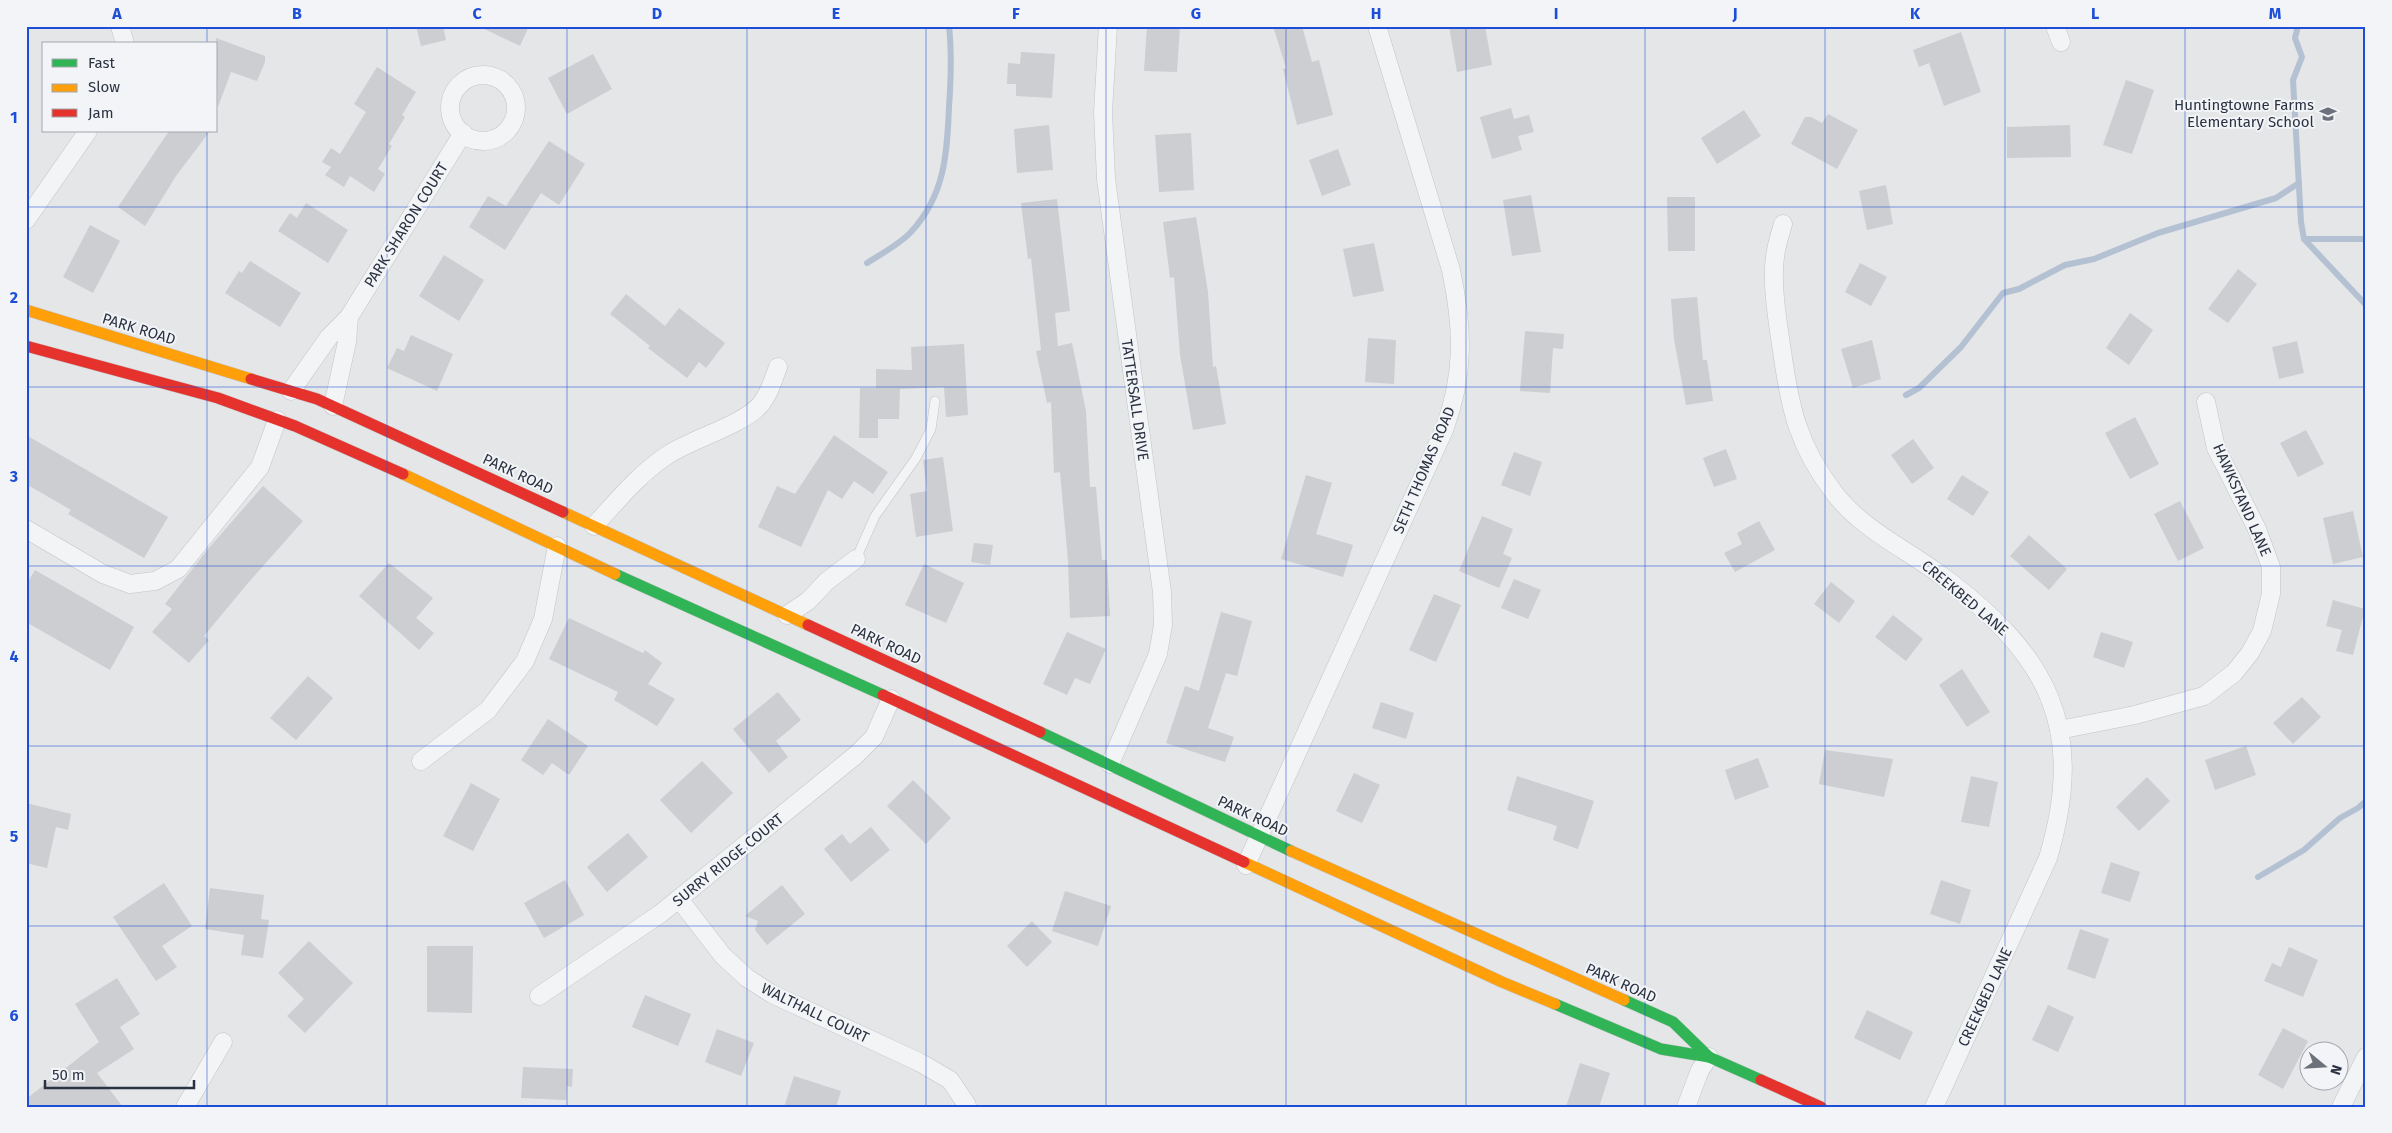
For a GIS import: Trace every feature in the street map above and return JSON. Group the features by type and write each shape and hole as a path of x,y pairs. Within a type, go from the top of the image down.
{"main road":[{"name":"PARK ROAD","path":"26,310 292,391 333,406 1110,764 1260,837 1673,1022 1709,1057"},
{"name":"PARK ROAD","path":"26,346 218,398 411,476 677,603 891,699 1502,982 1661,1049 1709,1057 1821,1107"}],"street":[{"path":"120,26 124,42"},
{"name":"TATTERSALL DRIVE","path":"1108,26 1103,112 1106,180 1162,592 1162,625 1153,668 1110,764"},
{"name":"SETH THOMAS ROAD","path":"1246,865 1444,430 1459,378 1462,343 1459,307 1451,270 1377,26"},
{"path":"26,220 87,132"},
{"name":"PARK SHARON COURT","path":"292,391 330,337 348,317 463,134"},
{"name":"CREEKBED LANE","path":"1783,224 1775,264 1780,338 1793,417 1814,466 1836,495 1861,520 1942,576 1989,615 2015,640 2043,682 2059,730 2063,750 2063,785 2059,822 2048,858 1934,1107"},
{"name":"PARK SHARON COURT","path":"333,406 347,342 348,317"},
{"path":"594,526 640,477 666,456 743,418 758,407 767,395 778,367"},
{"name":"HAWKSTAND LANE","path":"2059,730 2135,715 2204,696 2234,673 2250,653 2262,630 2271,594 2269,561 2257,529 2216,448 2206,402"},
{"path":"26,528 103,574 130,584 155,581 178,569 260,467 276,420"},
{"path":"421,761 488,710 525,661 543,619 557,546"},
{"path":"787,616 808,601 827,581 856,559"},
{"name":"SURRY RIDGE COURT","path":"539,996 628,937 679,899 856,755 874,737 891,699"},
{"name":"WALTHALL COURT","path":"679,899 723,956 747,978 772,994 919,1062 950,1080 967,1105"},
{"path":"185,1107 223,1042"},
{"path":"1686,1107 1700,1070 1709,1057"},
{"path":"2341,1107 2366,1057"}],"lane":[{"path":"856,559 875,516 916,458 931,430 935,400"}],"building":[{"path":"416,26 443,26 446,40 421,46"},
{"path":"478,26 529,26 520,46"},
{"path":"1147,26 1180,26 1177,72 1144,71"},
{"path":"1273,26 1302,26 1312,62 1319,60 1333,115 1297,125 1283,69 1286,68"},
{"path":"1449,26 1485,26 1492,65 1457,72"},
{"path":"1961,32 1981,92 1944,106 1929,63 1919,67 1913,50"},
{"path":"216,38 265,56 265,62 257,81 231,72 218,107 218,42 216,42"},
{"path":"1021,52 1055,54 1052,98 1016,96 1016,84 1007,84 1008,63 1020,64"},
{"path":"593,54 612,89 567,114 548,78"},
{"path":"377,67 416,92 402,115 405,117 389,144 392,146 378,169 385,174 374,192 350,176 344,187 325,175 331,167 322,162 331,148 340,154 366,112 354,104"},
{"path":"2126,80 2154,90 2132,154 2103,145"},
{"path":"1511,108 1514,119 1529,115 1534,132 1518,136 1522,150 1492,159 1480,117"},
{"path":"1744,110 1761,136 1717,164 1701,138"},
{"path":"1828,114 1858,130 1837,169 1791,144 1805,117 1811,117 1822,123"},
{"path":"1049,125 1053,170 1017,173 1014,129"},
{"path":"2070,125 2071,157 2007,158 2007,127"},
{"path":"168,132 209,132 176,176 145,226 118,207"},
{"path":"1191,133 1194,190 1159,192 1155,135"},
{"path":"549,141 585,164 559,205 541,193 505,250 469,227 488,196 506,206"},
{"path":"1338,149 1351,185 1322,196 1309,160"},
{"path":"1886,185 1893,224 1867,230 1859,191"},
{"path":"1531,195 1541,252 1512,256 1503,200"},
{"path":"1667,197 1695,197 1695,251 1668,251"},
{"path":"1057,199 1070,311 1055,313 1058,346 1072,343 1086,411 1090,487 1096,487 1102,560 1107,560 1110,616 1070,618 1068,561 1060,472 1054,473 1051,402 1047,403 1036,351 1041,350 1031,258 1028,259 1021,203"},
{"path":"306,203 348,230 328,263 278,231 290,213 297,218"},
{"path":"1196,217 1208,292 1213,367 1216,366 1226,424 1193,430 1180,355 1174,277 1170,278 1163,222"},
{"path":"90,225 120,241 93,293 63,277"},
{"path":"1374,243 1384,291 1353,297 1343,249"},
{"path":"444,255 484,280 459,321 419,296"},
{"path":"250,261 301,293 280,327 225,293 239,271 242,273"},
{"path":"1860,263 1887,277 1871,306 1845,292"},
{"path":"2238,269 2257,284 2228,323 2208,309"},
{"path":"626,294 665,326 679,308 725,343 706,368 699,362 687,378 648,348 650,346 610,314"},
{"path":"1697,297 1703,360 1707,360 1713,401 1686,405 1674,339 1671,299"},
{"path":"2130,313 2153,330 2129,365 2106,348"},
{"path":"1525,331 1564,334 1563,349 1553,348 1550,393 1520,391"},
{"path":"411,335 453,354 437,391 387,368 397,348 404,351"},
{"path":"1368,338 1396,340 1394,384 1365,382"},
{"path":"1872,340 1881,379 1853,388 1841,349"},
{"path":"2297,341 2304,373 2279,379 2272,347"},
{"path":"964,344 968,415 946,417 944,387 900,389 899,419 878,419 878,438 859,438 860,388 876,388 876,369 912,370 911,347"},
{"path":"2135,417 2159,464 2130,479 2105,433"},
{"path":"2306,430 2324,464 2298,477 2280,443"},
{"path":"26,435 168,517 144,558 68,514 71,510 26,484"},
{"path":"834,435 888,472 873,494 854,481 842,499 828,490 801,547 758,527 777,486 795,494"},
{"path":"1913,439 1934,468 1912,484 1891,455"},
{"path":"1726,449 1737,479 1714,487 1703,458"},
{"path":"1514,452 1542,462 1530,496 1501,485"},
{"path":"943,457 953,531 916,537 910,494 927,491 923,460"},
{"path":"1306,475 1332,483 1316,534 1353,545 1343,577 1281,559"},
{"path":"1962,475 1989,492 1973,516 1947,499"},
{"path":"263,486 303,521 204,636 209,640 189,663 152,632 172,609 165,604 208,549"},
{"path":"2180,501 2204,548 2178,561 2154,514"},
{"path":"2353,511 2363,557 2333,564 2323,518"},
{"path":"1482,516 1513,529 1503,554 1512,558 1499,588 1459,571"},
{"path":"1759,521 1775,550 1735,572 1724,553 1742,544 1737,533"},
{"path":"2029,535 2067,569 2049,590 2010,556"},
{"path":"974,543 993,545 990,565 971,562"},
{"path":"389,563 433,598 416,618 434,633 419,650 359,596"},
{"path":"924,564 964,583 946,623 905,605"},
{"path":"35,570 134,627 110,670 26,622 26,585"},
{"path":"1514,579 1541,590 1528,619 1501,608"},
{"path":"1831,582 1855,601 1839,623 1814,604"},
{"path":"1434,594 1461,605 1436,662 1409,650"},
{"path":"2333,600 2365,609 2353,655 2336,651 2342,630 2326,626"},
{"path":"1221,612 1252,621 1237,676 1226,673 1208,728 1234,737 1225,762 1166,743 1185,686 1199,691"},
{"path":"1893,615 1923,639 1906,661 1875,637"},
{"path":"569,618 643,653 645,650 662,663 648,684 675,699 657,726 614,700 618,692 549,659"},
{"path":"1067,632 1106,649 1090,684 1075,678 1067,695 1043,684"},
{"path":"2101,632 2133,642 2124,668 2093,657"},
{"path":"1962,669 1990,712 1967,727 1939,685"},
{"path":"308,676 333,698 296,740 270,718"},
{"path":"778,692 801,720 776,741 788,757 769,773 733,729"},
{"path":"2302,697 2321,717 2293,744 2273,723"},
{"path":"1381,702 1414,713 1406,739 1372,728"},
{"path":"548,719 588,746 569,775 552,763 543,775 521,760"},
{"path":"2246,746 2256,775 2215,790 2205,760"},
{"path":"1825,750 1893,759 1884,797 1819,784"},
{"path":"1758,758 1769,787 1735,800 1725,770"},
{"path":"702,761 733,793 691,833 660,800"},
{"path":"1354,773 1380,785 1362,823 1336,811"},
{"path":"1517,776 1594,801 1578,849 1553,840 1557,826 1507,810"},
{"path":"1971,776 1998,782 1989,827 1961,822"},
{"path":"2147,777 2170,801 2139,831 2116,807"},
{"path":"913,780 951,818 926,844 887,806"},
{"path":"471,783 500,799 473,851 443,836"},
{"path":"26,803 71,814 68,830 56,827 47,868 26,863"},
{"path":"871,827 890,850 851,882 824,849 842,834 850,844"},
{"path":"628,833 648,857 607,892 587,867"},
{"path":"2111,862 2140,872 2130,902 2101,893"},
{"path":"565,880 584,915 544,938 524,903"},
{"path":"1941,880 1971,890 1960,924 1930,914"},
{"path":"164,883 192,926 162,946 177,967 156,981 113,917"},
{"path":"782,885 805,914 767,945 755,930 758,921 745,916"},
{"path":"210,888 264,895 261,919 269,920 263,958 241,955 244,935 205,929"},
{"path":"1065,891 1111,906 1098,946 1052,931"},
{"path":"1032,921 1052,942 1027,967 1007,946"},
{"path":"2080,929 2109,939 2095,979 2067,969"},
{"path":"309,941 353,983 305,1033 287,1016 304,999 278,973"},
{"path":"427,946 473,946 472,1013 427,1012"},
{"path":"2289,947 2318,960 2303,997 2264,981 2272,963 2281,967"},
{"path":"117,978 140,1014 120,1027 134,1049 97,1073 123,1107 26,1107 26,1099 99,1042 75,1004"},
{"path":"645,995 691,1014 678,1046 632,1027"},
{"path":"2048,1005 2074,1017 2058,1052 2032,1040"},
{"path":"1867,1010 1913,1032 1900,1060 1854,1038"},
{"path":"2283,1028 2306,1040 2300,1040 2300,1056 2283,1089 2258,1075"},
{"path":"717,1029 754,1043 741,1076 705,1062"},
{"path":"1580,1063 1610,1073 1599,1107 1566,1107"},
{"path":"523,1067 573,1069 572,1087 567,1086 566,1100 521,1098"},
{"path":"794,1076 841,1091 836,1107 784,1107"}],"waterway":[{"path":"867,263 896,245 911,232 922,218 937,189 942,173 947,141 951,66 949,26"},
{"path":"2298,26 2295,38 2302,57 2293,80 2301,222 2304,239 2366,305"},
{"path":"1906,395 1919,388 1961,347 2003,293 2019,289 2065,265 2094,259 2158,233 2276,198 2299,183"},
{"path":"2304,239 2366,239"},
{"path":"2258,877 2304,850 2340,818 2366,801"}],"traffic: fast":[{"path":"615,574 883,695"},
{"path":"1040,732 1291,851"},
{"path":"1624,1000 1673,1022 1709,1057"},
{"path":"1555,1004 1661,1049 1709,1057 1761,1080"}],"traffic: slow":[{"path":"26,310 251,379"},
{"path":"403,474 615,574"},
{"path":"563,512 808,625"},
{"path":"1291,851 1624,1000"},
{"path":"1244,862 1502,982 1555,1004"}],"traffic: jam":[{"path":"26,346 218,398 295,426 403,474"},
{"path":"251,379 317,399 563,512"},
{"path":"808,625 1040,732"},
{"path":"883,695 1244,862"},
{"path":"1761,1080 1821,1107"}],"place":[{"name":"Huntingtowne Farms Elementary School","path":"2328,114"}]}
